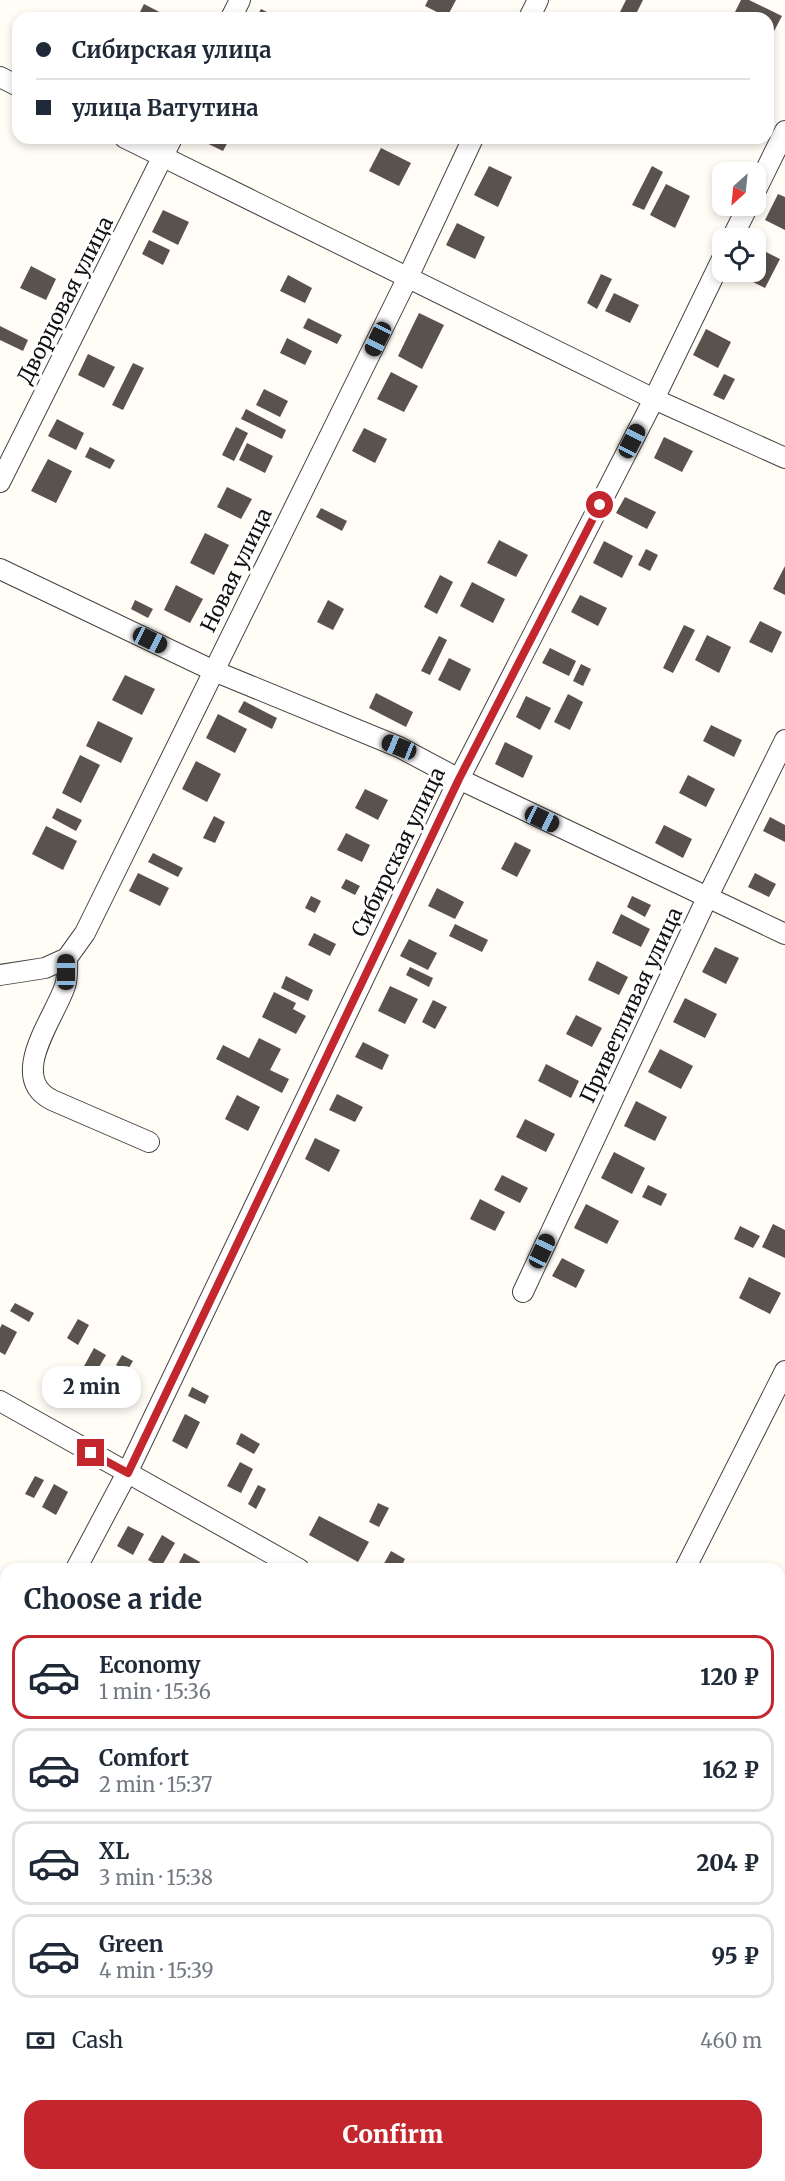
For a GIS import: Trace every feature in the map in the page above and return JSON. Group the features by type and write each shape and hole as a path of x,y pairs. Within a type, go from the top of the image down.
{"street":[{"path":"766,170 785,131"},
{"path":"137,144 654,399 785,458"},
{"name":"Дворцовая улица","path":"0,482 169,144"},
{"name":"Новая улица","path":"66,958 85,933 408,277 470,144"},
{"name":"Сибирская улица","path":"79,1563 128,1473 459,779 654,399 712,280"},
{"path":"0,569 214,671 399,747 459,779 785,934"},
{"name":"Приветливая улица","path":"523,1292 707,898 785,740"},
{"path":"0,975 45,968 66,958 66,984 32,1065 35,1085 43,1095 52,1100 149,1142"},
{"path":"688,1563 785,1371"},
{"path":"0,1401 288,1563"}],"building":[{"path":"428,0 456,0 450,12 437,12 425,6"},
{"path":"626,0 643,0 637,12 620,12"},
{"path":"741,0 749,0 774,12 735,12"},
{"path":"144,4 159,12 140,12"},
{"path":"774,12 782,16 774,31"},
{"path":"208,144 227,144 223,151"},
{"path":"381,148 411,163 399,186 369,171"},
{"path":"489,166 512,177 498,207 474,195"},
{"path":"652,166 663,172 644,210 632,205"},
{"path":"666,184 690,196 675,228 650,215"},
{"path":"778,194 785,197 785,230 765,220"},
{"path":"163,210 189,222 178,245 152,232"},
{"path":"457,223 485,237 475,259 446,245"},
{"path":"149,240 170,250 163,265 142,254"},
{"path":"766,252 780,259 765,288 753,282 766,282"},
{"path":"31,266 56,279 46,300 20,288"},
{"path":"601,274 612,279 597,309 587,303"},
{"path":"288,275 312,288 305,303 280,291"},
{"path":"614,293 639,305 630,323 605,311"},
{"path":"419,313 444,325 422,369 398,356"},
{"path":"308,318 342,335 337,344 303,328"},
{"path":"0,326 28,340 23,351 0,340"},
{"path":"706,329 731,342 718,368 693,355"},
{"path":"287,338 312,351 305,365 280,353"},
{"path":"88,354 115,367 104,388 78,375"},
{"path":"133,363 144,368 123,410 112,405"},
{"path":"391,372 418,386 404,412 377,399"},
{"path":"724,374 735,379 724,400 713,395"},
{"path":"264,389 288,401 280,417 256,405"},
{"path":"246,409 286,430 282,439 241,419"},
{"path":"57,419 84,433 76,450 48,436"},
{"path":"236,427 248,433 234,461 222,455"},
{"path":"364,428 387,439 375,463 352,451"},
{"path":"664,437 693,451 682,472 654,458"},
{"path":"247,443 273,456 265,473 239,460"},
{"path":"90,447 115,460 110,469 85,457"},
{"path":"48,459 72,471 56,503 31,491"},
{"path":"227,487 252,499 241,519 217,507"},
{"path":"625,497 656,512 647,529 616,513"},
{"path":"321,508 347,521 342,531 316,517"},
{"path":"205,533 229,545 214,575 190,563"},
{"path":"499,540 528,555 516,577 487,563"},
{"path":"604,541 633,556 622,578 593,563"},
{"path":"646,549 658,555 650,571 638,565"},
{"path":"785,566 785,595 773,589"},
{"path":"440,575 453,582 437,614 424,607"},
{"path":"472,582 505,599 493,623 460,606"},
{"path":"176,585 203,599 190,623 164,610"},
{"path":"580,595 607,608 598,626 571,612"},
{"path":"135,600 153,609 148,618 131,609"},
{"path":"328,600 344,609 333,630 317,622"},
{"path":"760,621 782,632 772,653 749,642"},
{"path":"684,625 695,630 673,673 663,668"},
{"path":"707,635 731,647 719,673 695,660"},
{"path":"439,636 447,640 430,675 421,671"},
{"path":"550,648 576,661 569,676 542,663"},
{"path":"449,658 471,669 460,691 438,680"},
{"path":"581,664 591,669 583,686 573,681"},
{"path":"125,675 155,689 142,715 112,700"},
{"path":"376,693 413,712 406,727 369,708"},
{"path":"568,694 583,702 570,730 554,722"},
{"path":"526,696 551,708 540,730 516,717"},
{"path":"244,701 277,718 272,729 238,712"},
{"path":"218,714 247,729 235,753 206,738"},
{"path":"98,721 133,738 121,763 86,746"},
{"path":"711,725 742,740 734,757 703,741"},
{"path":"505,742 533,756 523,778 495,764"},
{"path":"80,755 100,765 81,803 62,793"},
{"path":"196,761 221,774 207,802 182,789"},
{"path":"688,775 715,789 706,807 679,793"},
{"path":"365,789 388,800 378,820 355,808"},
{"path":"57,808 82,820 76,831 52,818"},
{"path":"214,816 225,822 215,843 203,838"},
{"path":"770,817 785,825 785,842 763,831"},
{"path":"664,825 692,839 683,858 655,843"},
{"path":"46,826 77,841 63,870 32,854"},
{"path":"346,833 370,845 362,862 337,850"},
{"path":"515,842 531,850 517,877 501,869"},
{"path":"153,853 183,868 178,877 148,862"},
{"path":"138,873 169,888 160,906 129,891"},
{"path":"755,873 776,884 769,897 748,887"},
{"path":"346,879 360,886 355,895 341,888"},
{"path":"437,888 464,902 455,919 428,906"},
{"path":"311,896 321,901 315,913 305,908"},
{"path":"632,896 651,905 645,917 627,907"},
{"path":"621,914 650,929 641,947 612,933"},
{"path":"455,924 488,940 482,952 449,936"},
{"path":"314,933 336,944 330,956 308,945"},
{"path":"409,939 437,953 428,970 400,956"},
{"path":"715,947 739,958 726,984 702,972"},
{"path":"597,961 628,977 619,995 588,980"},
{"path":"410,967 433,978 429,987 406,975"},
{"path":"286,976 313,990 308,1001 281,988"},
{"path":"390,986 418,999 405,1024 378,1011"},
{"path":"274,992 296,1003 293,1009 306,1016 296,1034 262,1017"},
{"path":"685,998 717,1014 705,1038 673,1022"},
{"path":"433,1000 447,1007 435,1029 422,1022"},
{"path":"576,1015 602,1028 592,1047 566,1034"},
{"path":"259,1038 281,1049 270,1070 289,1079 282,1093 216,1059 223,1045 249,1058"},
{"path":"363,1042 389,1055 382,1070 355,1057"},
{"path":"660,1049 693,1066 681,1089 648,1072"},
{"path":"546,1064 579,1081 571,1098 538,1081"},
{"path":"337,1094 363,1107 355,1122 329,1110"},
{"path":"237,1095 260,1107 248,1131 225,1119"},
{"path":"636,1101 667,1117 655,1141 624,1126"},
{"path":"525,1119 555,1134 546,1152 516,1137"},
{"path":"315,1138 340,1150 329,1172 305,1159"},
{"path":"614,1152 645,1168 632,1194 601,1178"},
{"path":"502,1175 528,1188 520,1203 494,1190"},
{"path":"648,1185 667,1194 661,1206 642,1197"},
{"path":"480,1199 505,1212 495,1231 470,1219"},
{"path":"586,1204 619,1221 607,1244 574,1228"},
{"path":"773,1224 785,1230 785,1258 762,1247"},
{"path":"740,1226 760,1236 753,1248 734,1239"},
{"path":"562,1258 585,1270 576,1288 552,1276"},
{"path":"749,1277 781,1293 770,1314 739,1298"},
{"path":"15,1303 34,1313 29,1322 10,1311"},
{"path":"78,1319 89,1325 78,1345 67,1338"},
{"path":"2,1324 17,1332 5,1355 0,1352"},
{"path":"94,1348 106,1355 95,1374 83,1368"},
{"path":"122,1355 133,1361 127,1371 116,1365"},
{"path":"100,1381 115,1389 104,1407 90,1399"},
{"path":"192,1387 209,1396 205,1404 188,1396"},
{"path":"185,1414 200,1422 187,1449 172,1441"},
{"path":"241,1433 260,1444 254,1454 236,1444"},
{"path":"240,1462 253,1469 241,1493 227,1486"},
{"path":"35,1476 44,1480 34,1498 25,1494"},
{"path":"54,1484 68,1492 56,1515 42,1507"},
{"path":"258,1485 266,1489 256,1509 248,1504"},
{"path":"378,1503 389,1508 379,1527 369,1522"},
{"path":"319,1516 369,1542 358,1562 309,1535"},
{"path":"128,1526 144,1534 133,1555 117,1546"},
{"path":"162,1535 175,1543 163,1563 154,1563 148,1560"},
{"path":"391,1551 405,1559 403,1563 384,1563"},
{"path":"184,1553 200,1562 199,1563 179,1563"}],"route":[{"path":"91,1453 128,1473 459,779 600,505"}]}
